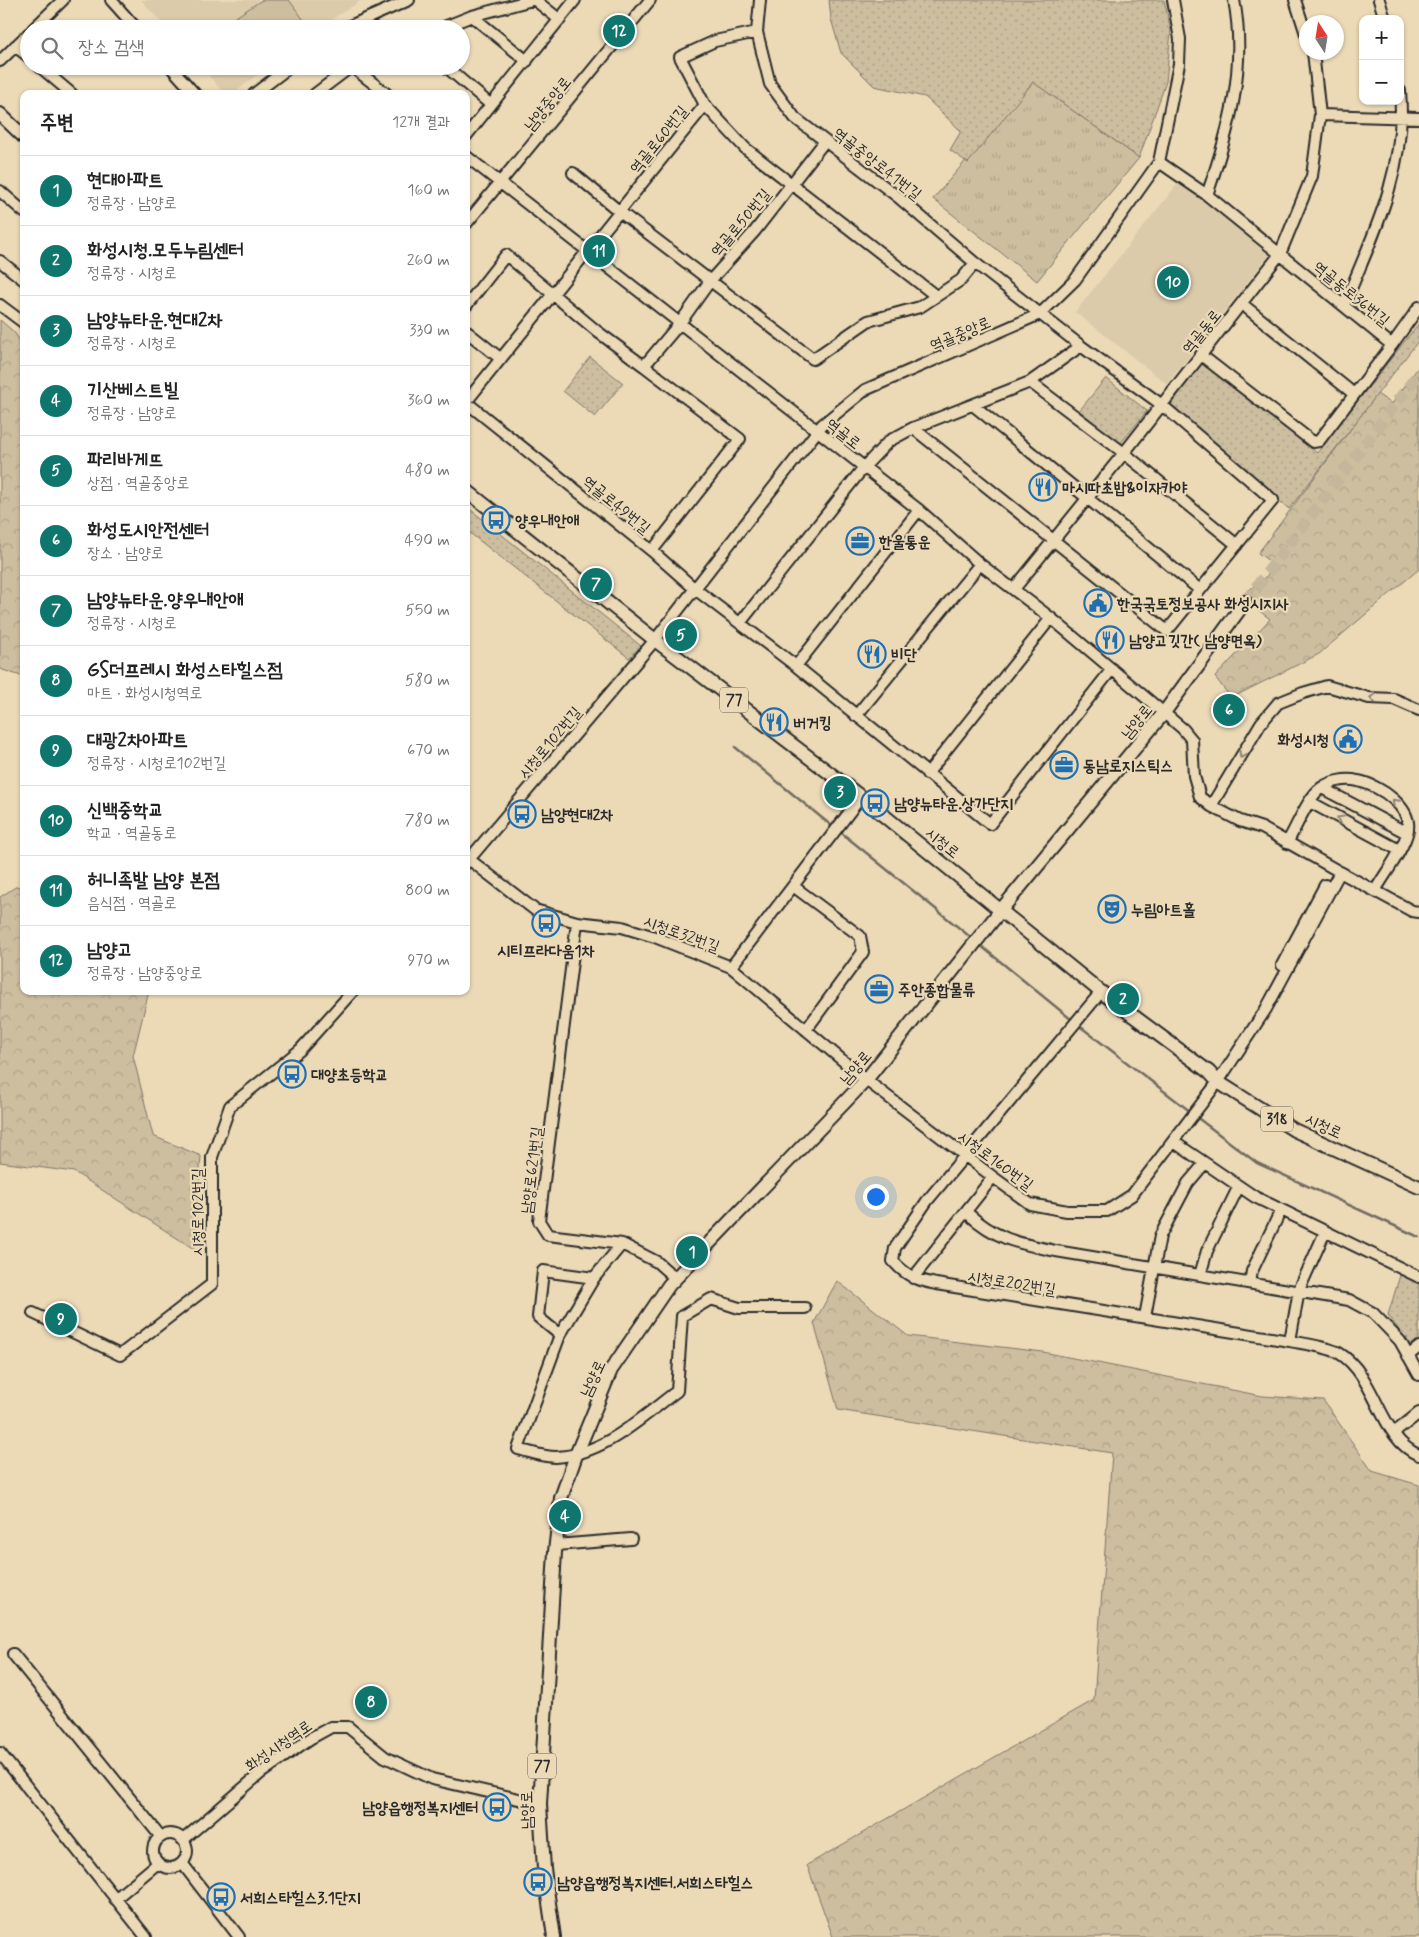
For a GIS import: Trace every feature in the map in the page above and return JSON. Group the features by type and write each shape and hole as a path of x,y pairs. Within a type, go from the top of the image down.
{"main road":[{"path":"0,114 20,133"},
{"name":"시청로","path":"470,493 655,640 861,797 1101,992 1209,1072 1218,1082 1294,1130 1419,1187"},
{"name":"남양로","path":"554,1937 544,1869 540,1804 560,1498 611,1370 675,1278 866,1080 1001,910 1163,714 1245,602"}],"street":[{"path":"42,20 63,0"},
{"path":"111,0 129,20"},
{"path":"363,20 409,0"},
{"path":"462,20 533,0 560,20"},
{"path":"470,131 575,0"},
{"name":"남양중앙로","path":"470,219 650,0"},
{"name":"역골중앙로41번길","path":"760,0 757,32 770,84 795,118 898,197 975,263 1040,314 1162,405 1273,500 1237,545"},
{"name":"역골중앙로","path":"655,640 818,431 865,390 1040,314 1076,280 1159,162 1179,64 1180,39 1173,0"},
{"path":"1206,195 1223,146 1234,103 1238,69 1239,27 1234,0"},
{"path":"1295,0 1300,15"},
{"path":"1378,0 1384,15"},
{"path":"472,16 527,61"},
{"name":"역골로60번길","path":"588,251 705,105 680,57 715,41 757,32"},
{"path":"0,61 20,41"},
{"path":"15,46 20,50"},
{"name":"역골동로","path":"1014,589 1124,453 1280,254 1312,176 1320,115 1314,60"},
{"path":"50,75 67,90"},
{"path":"178,75 191,90"},
{"path":"259,90 279,75"},
{"path":"320,90 340,75"},
{"path":"363,75 382,90"},
{"path":"456,75 491,105"},
{"path":"705,105 745,148 790,185 936,296"},
{"path":"1344,305 1381,216 1393,178 1397,163 1401,105"},
{"path":"1320,115 1419,118"},
{"name":"역골로50번길","path":"680,323 710,280 755,231 825,141"},
{"name":"역골로","path":"470,159 919,510 980,564 1051,618 1183,729 1192,740 1196,789 1200,797 1212,806"},
{"name":"역골동로36번길","path":"1159,162 1206,195 1392,345 1419,307"},
{"path":"574,173 620,212 813,359 868,321 920,307 961,280 975,263"},
{"path":"0,191 20,208"},
{"name":"역골로49번길","path":"470,397 552,293 588,251"},
{"path":"470,301 506,256 598,332 644,366 680,323"},
{"path":"0,261 20,277"},
{"path":"0,304 20,320"},
{"path":"1242,304 1354,394"},
{"path":"470,334 501,359"},
{"path":"1201,355 1313,442 1319,442 1392,345"},
{"path":"740,623 864,467 889,441 913,428 1030,382 1081,346"},
{"name":"역골로49번길","path":"470,405 652,551 740,439 644,366"},
{"path":"913,428 1167,631 1237,545 1124,453 1030,382"},
{"path":"973,405 1089,497 1200,590"},
{"path":"796,666 919,510"},
{"path":"652,551 695,588 796,666 926,774 990,824 1112,669"},
{"path":"856,716 980,564"},
{"path":"926,774 1051,618"},
{"name":"시청로102번길","path":"470,856 655,640"},
{"path":"1419,710 1394,699 1369,698 1327,686 1302,693 1278,704 1261,723 1212,806 1240,821 1262,828 1412,912 1419,912"},
{"path":"1287,843 1310,802 1322,788 1336,781 1358,781 1394,798 1402,809 1407,822 1407,833 1375,891"},
{"path":"1322,788 1407,833"},
{"path":"731,967 861,797"},
{"path":"1310,802 1399,850"},
{"name":"시청로32번길","path":"470,862 535,910 577,922 630,930 731,967 866,1080"},
{"name":"시청로160번길","path":"866,1080 1030,1204 1067,1211 1107,1211 1132,1195 1174,1142 1184,1124 1218,1082 1266,1009 1337,870"},
{"path":"793,886 860,936 863,952 806,1030"},
{"name":"남양로621번길","path":"577,922 539,1221 548,1235 622,1244"},
{"name":"시청로202번길","path":"1101,992 1063,1035 966,1157 927,1202 895,1248 893,1261 902,1272 913,1278 986,1294 1145,1317 1290,1341 1338,1352 1356,1367 1394,1433 1408,1451 1419,1455"},
{"name":"시청로102번길","path":"33,1314 120,1355 212,1284 212,1157 230,1106 300,1050 349,995"},
{"path":"1174,1142 1239,1186 1281,1210 1419,1277"},
{"path":"1145,1317 1160,1236 1188,1183 1205,1163"},
{"path":"913,1278 992,1177"},
{"path":"1200,1275 1207,1251 1239,1186"},
{"path":"1250,1283 1252,1271 1281,1210"},
{"path":"966,1212 996,1235 1015,1242 1056,1252 1299,1290 1349,1300 1373,1312 1400,1341 1419,1375"},
{"path":"1290,1341 1299,1290 1325,1232"},
{"path":"675,1278 657,1262 622,1244 594,1278 560,1335 518,1449 554,1457 576,1455 605,1444 677,1391 682,1316 711,1299 739,1308 805,1308"},
{"path":"560,1335 538,1317 543,1270 594,1278"},
{"path":"1408,1356 1419,1347"},
{"path":"1394,1433 1419,1413"},
{"path":"556,1545 630,1538"},
{"path":"14,1654 161,1837"},
{"name":"화성시청역로","path":"183,1840 261,1773 311,1738 331,1727 348,1727 385,1758 432,1779 540,1804"},
{"path":"0,1753 146,1937"},
{"path":"174,1834 183,1840 187,1855 182,1863 170,1868 158,1863 153,1851 155,1843 161,1837 174,1834"},
{"path":"115,1899 158,1863"},
{"path":"182,1863 239,1937"}],"shaded area":[{"path":"141,0 362,0 331,20 159,20"},
{"path":"208,75 257,75 238,90 221,90"},
{"path":"1179,182 1271,253 1167,384 1075,312"}],"green space":[{"path":"262,0 289,0 304,20 231,20"},
{"path":"829,0 1164,0 1171,31 1166,82 1139,158 1033,82 968,163 950,150 961,131 925,97 874,86 841,53 831,19"},
{"path":"1033,82 1139,158 1037,281 933,199"},
{"path":"0,320 14,332 20,341 20,676 0,669"},
{"path":"1419,323 1419,340 1289,509 1168,406 1202,361 1317,453"},
{"path":"590,357 623,383 595,417 563,391"},
{"path":"1419,366 1419,569 1319,654 1231,698 1215,677 1270,619 1241,597 1277,567 1258,553 1377,394 1392,404"},
{"path":"1106,378 1147,411 1120,444 1079,411"},
{"path":"470,509 641,646 629,658 470,533"},
{"path":"17,886 20,888 20,995 148,995 133,1056 153,1136 201,1156 194,1249 74,1172 0,1162 0,897"},
{"path":"1401,1272 1419,1281 1419,1340 1416,1344 1409,1344 1388,1315"},
{"path":"837,1281 908,1336 1043,1352 1262,1396 1323,1400 1372,1471 1419,1485 1419,1937 833,1937 807,1865 1094,1700 1112,1453 838,1410 814,1323"}],"waterway":[{"path":"735,747 833,827"},
{"path":"838,830 974,940"},
{"path":"980,945 1072,1020"},
{"path":"1077,1024 1191,1112"},
{"path":"1195,1116 1257,1163 1419,1237"}],"tunnel":[{"path":"1245,602 1419,373"}],"place":[{"name":"남양고","path":"619,31"},
{"name":"허니족발 남양 본점","path":"599,251"},
{"name":"신백중학교","path":"1173,282"},
{"name":"마시따초밥&이자카야","path":"1043,487"},
{"name":"양우내안애","path":"496,520"},
{"name":"한울통운","path":"860,541"},
{"name":"남양뉴타운.양우내안애","path":"596,584"},
{"name":"한국국토정보공사 화성시지사","path":"1098,603"},
{"name":"파리바게뜨","path":"681,635"},
{"name":"남양고깃간( 남양면옥)","path":"1110,640"},
{"name":"비단","path":"872,654"},
{"name":"화성도시안전센터","path":"1229,710"},
{"name":"버거킹","path":"774,722"},
{"name":"화성시청","path":"1348,739"},
{"name":"동남로지스틱스","path":"1064,765"},
{"name":"남양뉴타운.현대2차","path":"840,792"},
{"name":"남양뉴타운.상가단지","path":"875,803"},
{"name":"남양현대2차","path":"522,814"},
{"name":"누림아트홀","path":"1112,909"},
{"name":"시티프라다움1차","path":"546,923"},
{"name":"주안종합물류","path":"879,989"},
{"name":"화성시청.모두누림센터","path":"1123,999"},
{"name":"대양초등학교","path":"292,1074"},
{"name":"현대아파트","path":"692,1252"},
{"name":"대광2차아파트","path":"61,1319"},
{"name":"기산베스트빌","path":"565,1516"},
{"name":"GS더프레시 화성스타힐스점","path":"371,1702"},
{"name":"남양읍행정복지센터","path":"497,1807"},
{"name":"남양읍행정복지센터.서희스타힐스","path":"538,1882"},
{"name":"서희스타힐스3.1단지","path":"221,1897"}]}
